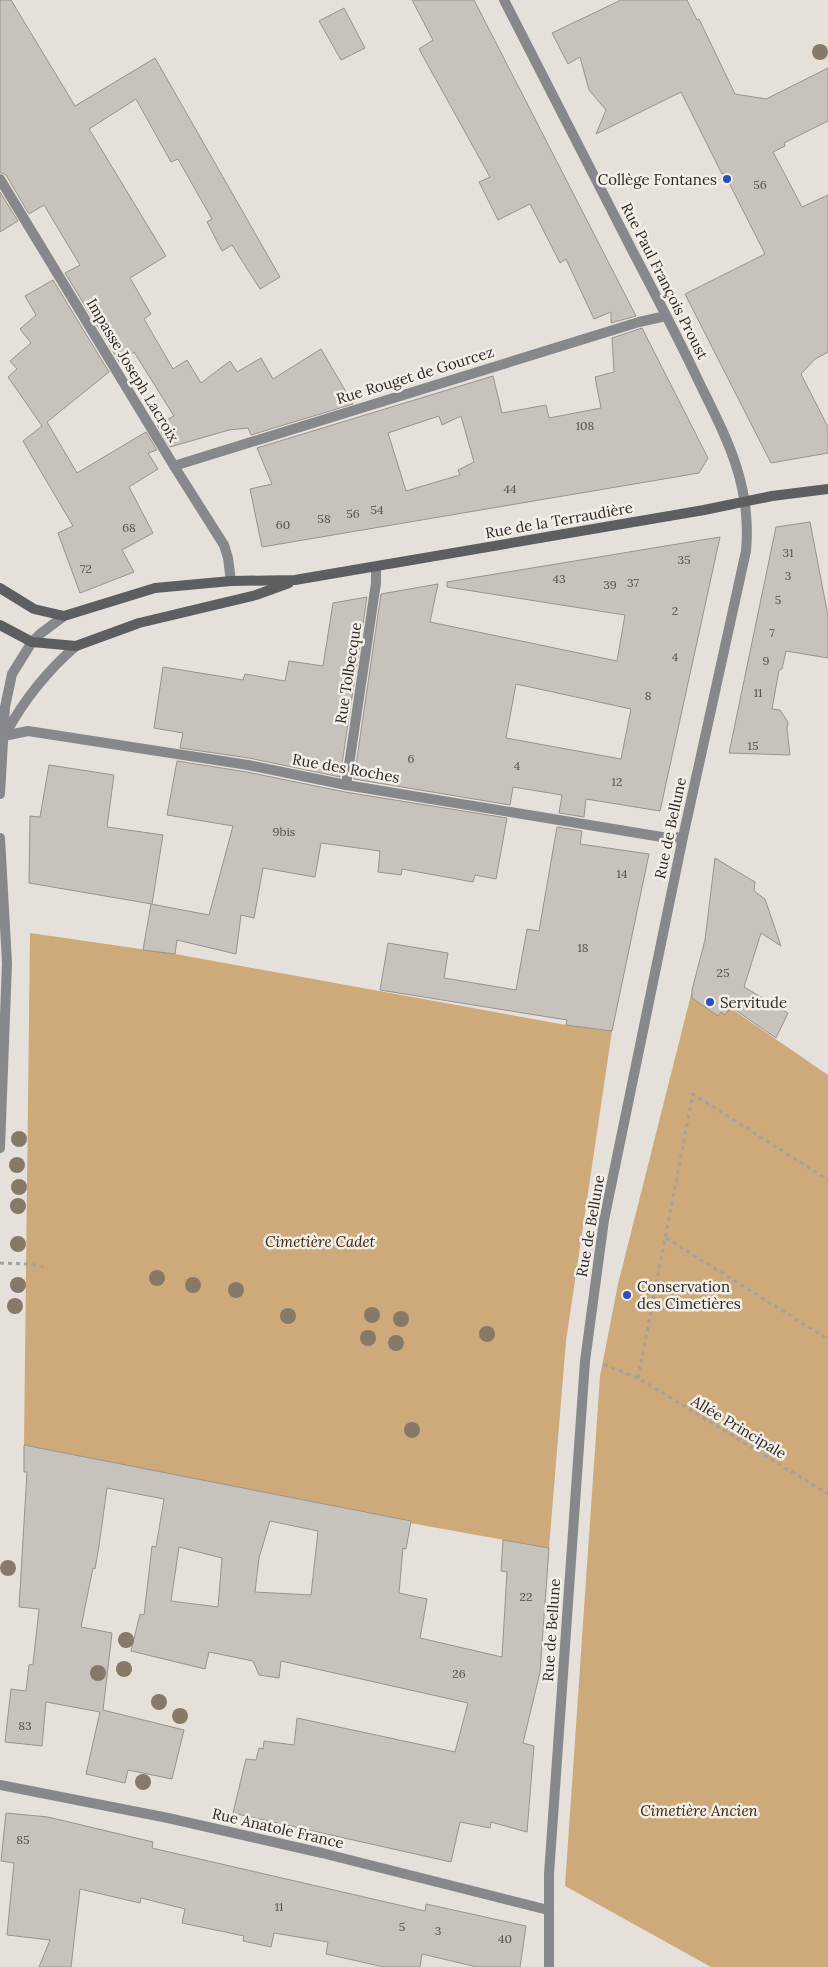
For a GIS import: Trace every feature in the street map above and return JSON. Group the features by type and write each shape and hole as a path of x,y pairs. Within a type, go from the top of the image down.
{"main road":[{"name":"Rue de la Terraudière","path":"64,616 155,588 231,581 295,580 828,489"},
{"name":"Rue de la Terraudière","path":"76,646 139,623 256,595 295,580"},
{"path":"0,588 34,609 64,616"},
{"path":"0,625 32,642 76,646"}],"street":[{"name":"Rue Paul François Proust","path":"504,0 730,445 738,467 745,502"},
{"name":"Impasse Joseph Lacroix","path":"0,179 224,545 231,581"},
{"name":"Rue Rouget de Gourcez","path":"174,466 640,322 666,316"},
{"name":"Rue de Bellune","path":"549,1967 549,1874 585,1362 604,1220 683,837 746,551 748,533 745,502"},
{"name":"Rue Tolbecque","path":"346,785 376,583 376,567"},
{"name":"Rue de la Terraudière","path":"0,794 5,707 12,674 32,642 64,616"},
{"name":"Rue de la Terraudière","path":"4,736 34,689 61,659 76,646"},
{"name":"Rue des Roches","path":"4,736 28,731 248,765 346,785 668,838 683,837"},
{"path":"0,838 7,963 0,1148"},
{"name":"Rue Anatole France","path":"0,1785 177,1820 548,1910"}],"path":[{"path":"638,1378 694,1094 828,1180"},
{"path":"666,1238 828,1339"},
{"path":"0,1263 48,1267"},
{"name":"Allée Principale","path":"602,1364 638,1378 828,1493"}],"green space":[{"name":"Cimetière Cadet","path":"30,933 175,954 566,1025 612,1031 566,1341 549,1548 410,1523 410,1521 24,1445"},
{"name":"Cimetière Ancien","path":"694,983 828,1075 828,1967 711,1967 565,1886 600,1376 618,1284"}],"building":[{"path":"0,0 11,0 75,106 155,58 280,277 260,289 232,245 222,251 207,222 212,219 178,159 171,162 136,99 89,129 166,256 130,278 151,314 144,319 173,369 187,360 201,383 230,361 237,372 261,358 273,379 321,349 353,404 251,435 248,428 229,430 170,447 157,425 174,416 134,352 120,363 65,273 80,265 44,205 29,214 6,175 0,172"},
{"path":"412,0 474,0 636,316 611,323 611,312 594,319 566,259 560,263 530,204 498,220 479,182 490,177 419,49 433,40"},
{"name":"Collège Fontanes","path":"621,0 687,0 697,20 699,19 735,94 766,99 828,68 828,121 784,143 785,146 773,152 802,207 828,195 828,352 815,359 801,374 828,427 828,453 771,463 685,294 765,254 681,92 596,134 606,110 589,90 580,57 568,64 552,33"},
{"path":"344,8 365,48 341,60 319,21"},
{"path":"0,192 18,221 0,232"},
{"path":"53,280 109,372 47,422 77,473 146,432 157,450 148,453 158,469 129,487 153,533 122,550 134,572 80,593 58,533 73,526 23,441 42,426 8,377 17,369 10,361 31,343 20,329 36,315 25,296"},
{"path":"642,328 708,458 699,473 262,547 250,489 272,484 257,448 493,376 502,413 546,405 549,418 601,408 595,377 614,372 612,338","holes":["439,416 442,425 461,416 474,462 458,470 460,475 406,491 388,433"]},
{"path":"810,522 828,616 828,658 786,651 782,669 779,670 772,709 780,710 788,722 790,755 729,753 776,527"},
{"path":"720,537 660,811 586,799 584,817 559,813 562,795 513,787 510,805 354,779 381,594 438,584 430,622 617,661 625,615 447,587 447,582","holes":["516,684 631,709 621,759 506,738"]},
{"path":"367,597 340,777 249,758 180,748 183,733 154,728 163,667 243,680 245,674 285,681 289,661 323,666 333,603"},
{"path":"177,761 247,772 345,792 507,818 496,879 475,875 473,882 402,869 401,875 378,872 380,851 321,843 315,877 263,868 254,918 241,915 236,954 177,940 175,954 143,950 151,904 209,915 233,826 167,815"},
{"path":"49,765 114,775 107,827 163,835 152,904 29,883 30,816 40,817"},
{"path":"557,827 582,831 580,844 649,854 612,1031 566,1025 567,1020 380,990 388,943 448,953 444,978 516,990 527,929 539,931"},
{"path":"715,858 755,882 754,891 765,899 781,946 761,933 744,987 788,1013 776,1038 731,1007 725,1015 721,1012 718,1016 692,998 692,990 705,940"},
{"path":"24,1445 411,1521 406,1549 403,1548 399,1593 427,1599 420,1638 502,1657 507,1572 501,1571 503,1540 549,1548 540,1672 523,1743 534,1746 527,1832 491,1822 490,1828 460,1822 451,1862 233,1813 246,1759 256,1760 259,1748 263,1749 264,1741 294,1745 297,1718 455,1752 468,1703 281,1661 279,1678 259,1675 253,1661 209,1652 205,1669 131,1651 140,1614 144,1615 152,1546 156,1547 164,1499 107,1488 95,1569 93,1568 81,1627 112,1633 103,1710 184,1730 172,1779 128,1770 125,1783 86,1774 100,1712 46,1702 42,1746 5,1742 11,1689 26,1691 29,1665 33,1664 39,1609 19,1607 27,1472 24,1472","holes":["270,1521 318,1531 311,1595 255,1592 259,1558","179,1547 222,1558 218,1607 171,1601"]},
{"path":"6,1813 48,1817 153,1842 152,1848 425,1911 426,1904 526,1926 520,1967 477,1967 422,1954 420,1967 384,1967 326,1954 328,1942 274,1933 271,1947 243,1941 244,1936 182,1923 185,1909 141,1898 140,1903 80,1889 71,1967 39,1967 50,1940 7,1935 14,1863 1,1861"}],"place":[{"name":"Collège Fontanes","path":"727,179"},
{"name":"Servitude","path":"710,1002"},
{"name":"Conservation des Cimetières","path":"627,1295"}]}
